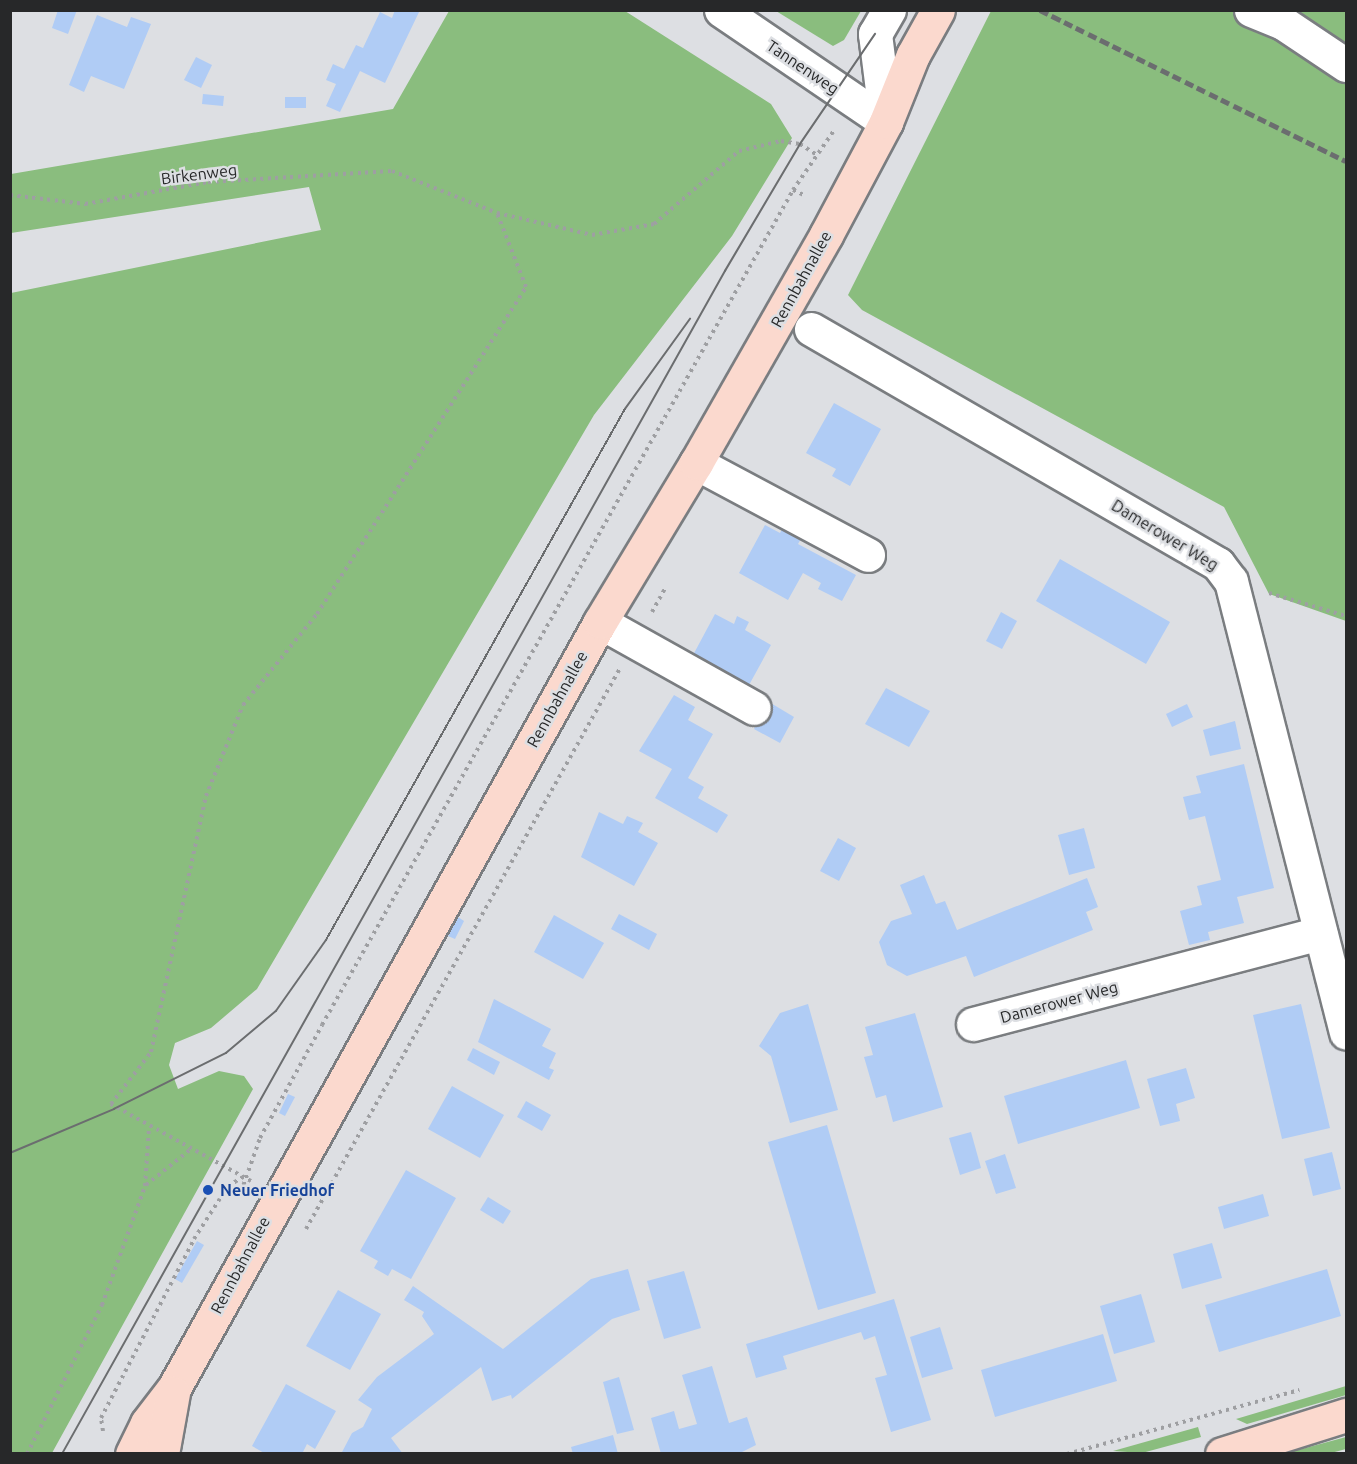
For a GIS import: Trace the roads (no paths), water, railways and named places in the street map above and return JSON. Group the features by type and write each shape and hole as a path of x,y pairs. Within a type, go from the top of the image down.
{"main road":[{"name":"Rennbahnallee","path":"132,1454 147,1423 174,1388 278,1195 600,622 696,463 886,122 913,55 938,10"},
{"name":"Rennbahnallee","path":"162,1454 174,1388"},
{"path":"1222,1454 1347,1415"}],"street":[{"name":"Tannenweg","path":"721,10 886,122"},
{"path":"1251,10 1283,23 1347,65"},
{"path":"882,22 886,122"},
{"name":"Damerower Weg","path":"811,329 1218,564 1231,581 1347,1033"},
{"path":"696,463 868,555"},
{"path":"600,622 754,708"},
{"name":"Damerower Weg","path":"973,1024 1320,933"}],"tram line":[{"path":"62,1454 725,271 800,144 875,34"},
{"path":"10,1153 114,1109 226,1053 276,1011 326,940 625,409 690,319"}],"railway":[{"path":"1040,10 1346,161"}],"place":[{"name":"Neuer Friedhof","path":"208,1190"}]}
